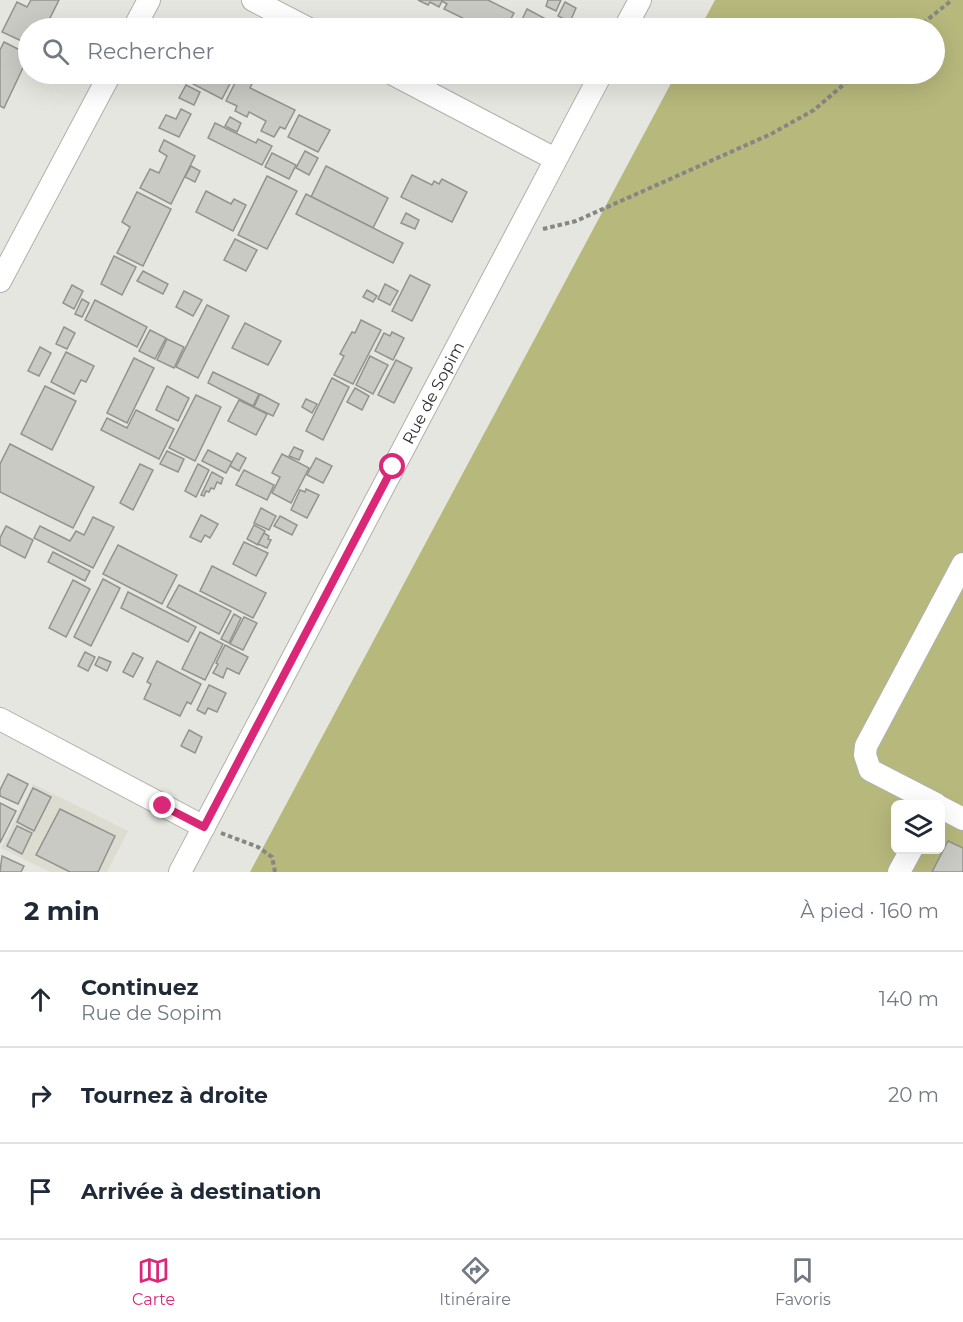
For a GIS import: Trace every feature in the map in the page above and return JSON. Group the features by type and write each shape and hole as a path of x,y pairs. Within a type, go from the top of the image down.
{"street":[{"path":"139,18 149,0"},
{"path":"253,0 288,18"},
{"path":"630,18 640,0"},
{"path":"0,281 105,84"},
{"path":"412,84 555,159"},
{"name":"Rue de Sopim","path":"180,872 596,84"},
{"path":"927,800 870,770 865,755 866,746 963,564"},
{"path":"0,719 204,827"},
{"path":"945,810 963,819"},
{"path":"899,872 908,854"}],"path":[{"path":"930,18 952,0"},
{"path":"516,234 576,221 761,138 814,110 844,84"},
{"path":"204,827 258,847 272,857 275,872"}],"shaded area":[{"path":"33,784 128,831 107,872 50,872 1,848"}],"green space":[{"path":"715,0 963,0 963,872 250,872 671,84 945,84 945,18 705,18"}],"building":[{"path":"31,0 59,0 50,18 18,18 18,39 2,32 17,2 27,7"},
{"path":"418,0 488,0 514,13 511,18 462,18 444,9 447,4 442,1 439,7 430,2 428,5"},
{"path":"548,0 561,0 556,11 546,6"},
{"path":"565,2 576,8 572,18 558,16"},
{"path":"527,9 544,18 523,18"},
{"path":"4,42 18,49 18,78 4,108 0,106 0,50"},
{"path":"193,84 230,84 222,99"},
{"path":"234,84 252,84 250,88 295,110 285,129 280,127 274,137 261,131 266,121 249,112 247,117 235,111 237,106 226,101"},
{"path":"186,85 200,92 194,105 179,98"},
{"path":"181,109 191,114 179,137 159,128 166,115 176,119"},
{"path":"299,115 330,130 318,152 288,137"},
{"path":"230,117 241,123 237,132 225,126"},
{"path":"215,123 256,143 258,139 272,146 262,165 208,138"},
{"path":"164,140 195,156 171,204 140,188 150,169 159,173 167,156 159,151"},
{"path":"305,151 318,158 309,175 296,168"},
{"path":"272,153 296,165 289,179 265,167"},
{"path":"191,166 200,171 195,182 185,177"},
{"path":"326,166 388,198 373,228 311,197"},
{"path":"412,175 432,185 434,181 439,184 442,179 467,192 452,222 401,197"},
{"path":"267,176 297,191 267,249 238,235"},
{"path":"206,191 231,204 234,199 246,205 233,231 196,212"},
{"path":"137,192 171,209 143,266 117,253 130,227 122,222"},
{"path":"306,194 403,243 393,263 296,214"},
{"path":"406,213 419,220 415,229 401,223"},
{"path":"235,239 257,250 246,271 224,260"},
{"path":"114,256 136,267 122,295 101,284"},
{"path":"143,271 168,284 163,294 137,281"},
{"path":"410,275 430,285 412,321 392,311"},
{"path":"385,284 398,291 390,305 378,299"},
{"path":"72,285 83,291 74,309 63,303"},
{"path":"367,290 377,296 373,302 363,297"},
{"path":"184,291 202,300 193,316 176,307"},
{"path":"82,299 89,303 82,317 75,314"},
{"path":"95,300 147,327 137,347 85,320"},
{"path":"207,305 229,316 198,378 176,367"},
{"path":"361,320 381,330 353,384 334,375 344,356 340,354"},
{"path":"245,323 281,341 268,365 232,348"},
{"path":"64,327 75,333 67,349 56,344"},
{"path":"150,330 166,338 155,359 139,351"},
{"path":"392,332 404,338 393,360 375,351 384,333 390,336"},
{"path":"167,339 184,347 174,368 157,360"},
{"path":"40,347 51,353 39,376 28,371"},
{"path":"66,352 94,366 86,382 81,380 74,394 51,382"},
{"path":"370,356 388,365 373,394 356,385"},
{"path":"134,358 154,368 127,423 107,413"},
{"path":"396,360 412,368 394,403 378,395"},
{"path":"213,372 259,394 253,406 208,383"},
{"path":"332,378 349,387 323,440 306,431"},
{"path":"45,386 76,401 52,450 21,434"},
{"path":"167,386 189,398 178,421 156,410"},
{"path":"355,388 369,396 362,410 347,402"},
{"path":"260,394 279,404 273,416 254,407"},
{"path":"196,395 221,407 195,461 169,448"},
{"path":"306,399 317,404 312,413 302,407"},
{"path":"239,400 267,414 256,435 228,421"},
{"path":"136,410 174,429 159,459 101,430 107,418 127,428"},
{"path":"10,444 94,487 73,528 0,492 0,464"},
{"path":"294,447 303,451 299,460 289,456"},
{"path":"208,450 232,462 226,473 202,461"},
{"path":"167,451 184,459 178,472 160,464"},
{"path":"237,453 246,458 239,471 230,466"},
{"path":"282,454 309,468 291,503 272,493 280,477 272,473"},
{"path":"316,458 332,466 323,483 307,475"},
{"path":"140,464 153,470 133,510 120,503"},
{"path":"198,464 209,470 196,497 185,491"},
{"path":"244,470 274,485 267,500 236,485"},
{"path":"212,472 223,478 221,484 217,482 214,489 206,491 204,496 201,495"},
{"path":"306,489 319,495 307,518 291,510 300,490 305,492"},
{"path":"261,508 276,516 269,530 254,523"},
{"path":"201,515 218,524 210,538 205,535 201,542 190,537"},
{"path":"280,516 297,525 292,535 274,526"},
{"path":"93,517 114,527 93,568 34,538 40,526 70,541 76,531 84,535"},
{"path":"254,525 265,531 258,545 247,539"},
{"path":"6,526 33,540 25,558 0,545 0,538"},
{"path":"264,533 271,540 267,548 258,544"},
{"path":"244,542 268,553 256,576 233,564"},
{"path":"118,545 177,575 162,604 103,574"},
{"path":"53,552 90,571 85,581 48,562"},
{"path":"212,566 266,593 253,618 200,591"},
{"path":"103,579 120,588 91,646 74,637"},
{"path":"73,580 90,589 66,637 49,628"},
{"path":"179,585 231,611 219,634 167,607"},
{"path":"128,592 196,627 188,642 121,608"},
{"path":"234,614 241,618 229,643 221,639"},
{"path":"244,617 257,623 243,650 230,644"},
{"path":"200,632 223,644 205,680 182,669"},
{"path":"225,645 248,657 239,674 227,668 223,678 213,673"},
{"path":"85,652 95,657 88,671 78,666"},
{"path":"133,653 143,658 133,677 123,672"},
{"path":"99,657 111,662 107,671 95,665"},
{"path":"157,661 201,684 191,704 187,702 180,716 144,699 151,684 147,682"},
{"path":"209,685 226,693 217,712 208,708 205,714 197,710"},
{"path":"189,730 202,737 195,753 181,746"},
{"path":"8,774 28,784 18,804 0,796 0,790"},
{"path":"33,788 51,797 34,831 17,822"},
{"path":"0,803 16,811 0,843"},
{"path":"60,809 115,836 98,872 70,872 36,855"},
{"path":"17,826 32,833 22,854 7,846"},
{"path":"948,841 963,848 963,872 932,872 941,854 945,854"},
{"path":"2,856 24,866 21,872 0,872"}],"route":[{"path":"163,806 204,827 393,467"}]}
